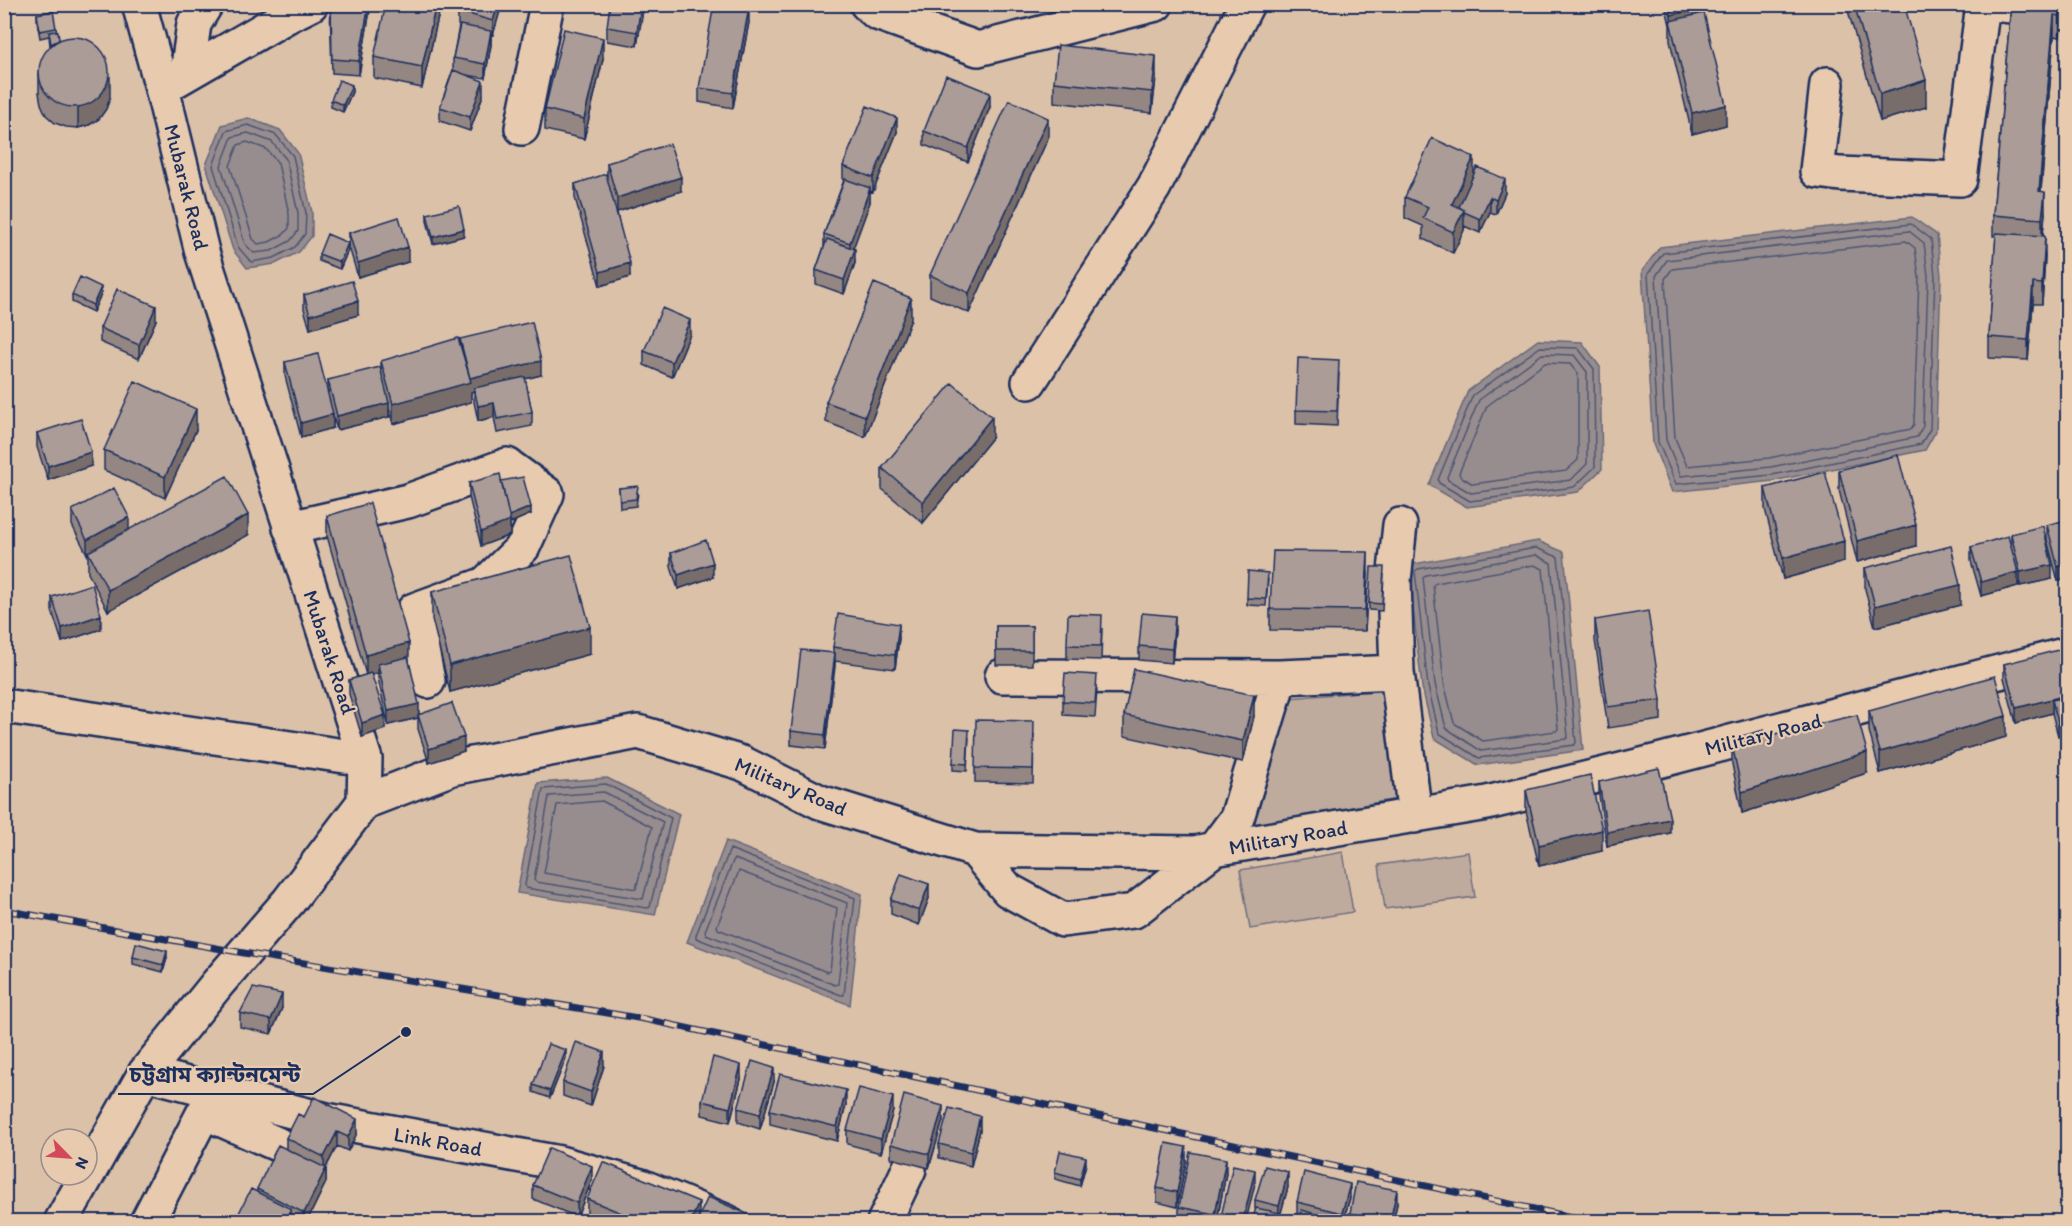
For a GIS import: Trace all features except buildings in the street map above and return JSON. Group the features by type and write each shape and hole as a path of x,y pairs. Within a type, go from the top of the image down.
{"street":[{"name":"Mubarak Road","path":"139,4 175,81 202,252 365,759 364,802"},
{"path":"175,81 194,24 206,4"},
{"path":"175,81 311,4"},
{"path":"522,128 547,4"},
{"path":"867,4 877,13 978,49 1156,4"},
{"path":"1029,381 1154,187 1247,4"},
{"path":"1827,84 1817,171 1960,179 1983,4"},
{"path":"1993,4 2067,12"},
{"path":"290,528 408,501 507,465 547,494 523,547 485,584 414,610 428,681"},
{"path":"1400,525 1394,580 1397,672 1414,816"},
{"name":"Military Road","path":"364,802 452,768 638,732 742,763 820,802 975,850 1008,890 1063,920 1134,911 1214,849 1510,798 2067,654"},
{"path":"1002,676 1280,677 1397,672"},
{"path":"975,850 1195,853 1214,849 1237,818 1280,677"},
{"path":"4,706 365,759"},
{"path":"61,1221 145,1073 218,983 289,901 364,802"},
{"name":"Link Road","path":"145,1073 326,1120 560,1163 641,1186 727,1221"},
{"path":"147,1221 204,1112 277,1144"},
{"path":"884,1221 909,1169"}],"shaded area":[{"path":"1385,690 1396,799 1248,826 1289,698"},
{"path":"1343,852 1353,912 1250,929 1240,870"},
{"path":"1468,852 1475,897 1385,909 1379,865"}],"water":[{"path":"248,118 280,130 298,153 312,212 312,236 299,252 275,264 247,268 233,250 206,165 222,125"},
{"path":"1912,217 1937,235 1941,276 1936,431 1925,450 1773,481 1672,492 1653,444 1642,271 1660,247"},
{"path":"1538,340 1582,342 1600,367 1602,469 1578,492 1467,507 1429,485 1468,391"},
{"path":"1538,541 1564,552 1583,750 1478,765 1434,738 1422,687 1408,565"},
{"path":"607,778 679,814 655,915 517,893 538,783"},
{"path":"726,841 862,894 850,1005 687,942"}],"railway":[{"path":"4,910 244,953 644,1019 1595,1222"}],"place":[{"name":"চট্টগ্রাম ক্যান্টনমেন্ট","path":"406,1032"}]}
